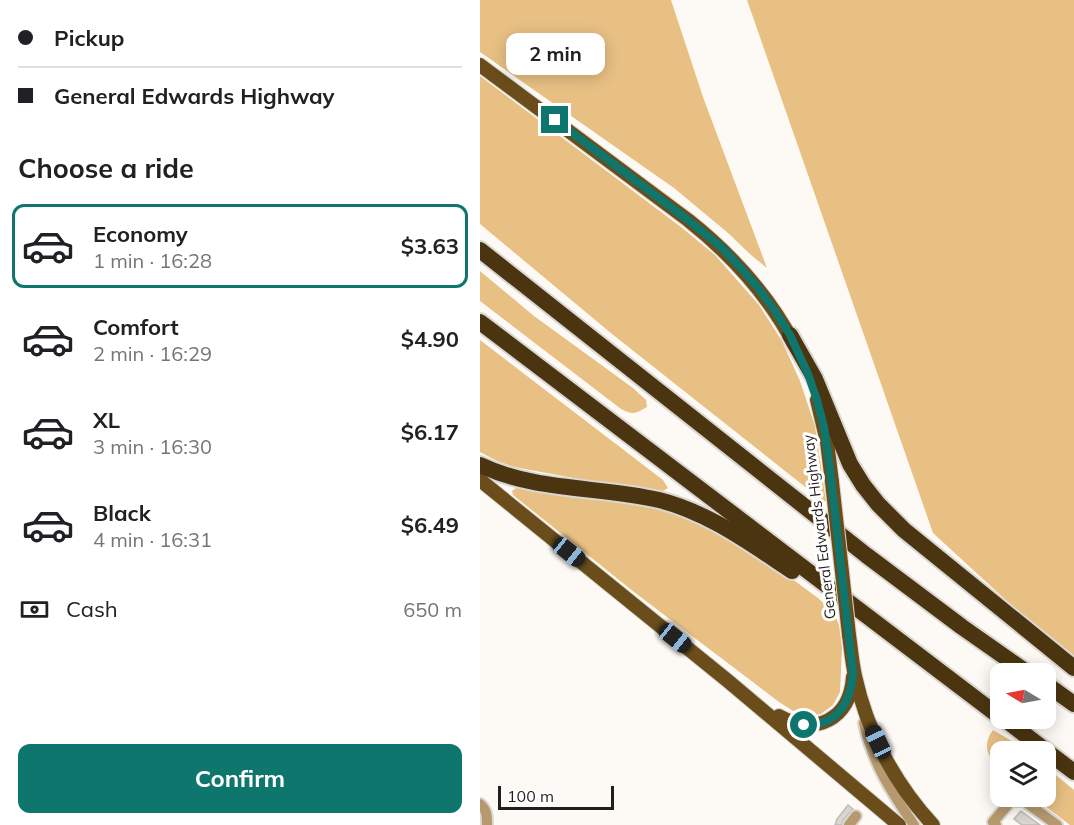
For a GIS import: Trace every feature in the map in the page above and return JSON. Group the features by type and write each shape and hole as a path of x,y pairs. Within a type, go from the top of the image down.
{"highway":[{"path":"480,250 890,573 1013,663"},
{"path":"480,322 990,709"},
{"path":"790,335 815,379 850,464 878,504 904,530 1074,668"},
{"path":"480,465 506,476 532,483 640,496 681,507 727,530 855,607"},
{"path":"1056,691 1074,704"},
{"path":"1017,729 1074,772"}],"main road":[{"name":"General Edwards Highway","path":"480,65 709,237 750,277 790,335 817,400 827,442 853,667 862,702 872,729 890,765 912,800 933,825"},
{"path":"480,480 728,681 900,825"},
{"path":"728,681 782,718 799,725 812,725 829,720 844,706 852,688 853,667"}],"lane":[{"path":"862,702 866,732 879,769 914,825"},
{"path":"996,825 993,822 1011,801 1024,801 1057,825"},
{"path":"480,804 487,815 487,825"}],"shaded area":[{"path":"480,0 671,0 703,97 767,268 674,188 480,52"},
{"path":"747,0 1074,0 1074,656 1032,624 933,533"},
{"path":"480,76 681,227 715,255 759,305 782,341 800,381 815,426 826,501 823,501 612,334 480,224"},
{"path":"480,271 534,316 633,388 646,400 647,407 634,413 621,409 480,301"},
{"path":"480,340 663,480 668,488 661,492 649,492 514,467 480,452"},
{"path":"516,488 651,506 676,513 701,523 780,570 818,598 834,613 839,625 842,648 840,692 833,705 821,714 809,716 798,714 779,702 634,592 513,495 512,491"},
{"path":"993,730 1011,741 990,741 990,757 987,746"},
{"path":"1056,775 1074,790 1074,825 1070,825 1046,807 1056,807"}],"building":[{"path":"848,805 853,809 843,820 842,825 835,825 837,819"},
{"path":"1021,811 1040,825 1022,825 1014,819"}],"route":[{"path":"555,120 688,220 730,256 750,277 775,311 790,335 808,374 821,414 829,456 853,673 849,697 839,712 821,724 804,725"}]}
